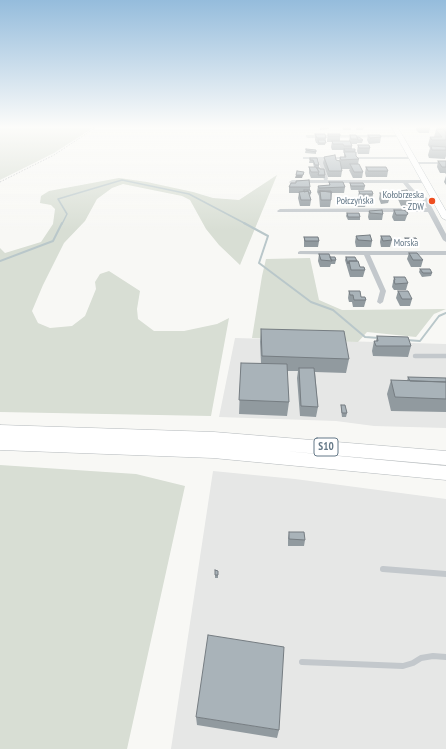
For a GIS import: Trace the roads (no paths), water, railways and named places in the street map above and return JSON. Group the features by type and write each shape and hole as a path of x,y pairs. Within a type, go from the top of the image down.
{"highway":[{"name":"S10","path":"0,431 214,439 446,458"},
{"name":"S10","path":"0,443 213,451 446,473"}],"main road":[{"path":"414,161 425,181 444,210 446,218"}],"street":[{"path":"321,161 326,182"},
{"path":"424,161 446,163"},
{"path":"404,181 412,191 424,198 446,240"},
{"path":"292,182 425,181"},
{"name":"Połczyńska","path":"280,211 430,210"},
{"name":"Morska","path":"300,253 446,253"},
{"path":"366,253 383,290 380,302"}],"lane":[{"path":"415,356 446,356"},
{"path":"383,569 446,574"},
{"path":"302,662 403,666 413,663 421,658 446,656"}],"waterway":[{"path":"62,224 67,214 58,199 122,180 189,194 246,224"},
{"path":"0,261 53,241 62,223"},
{"path":"244,223 268,236 259,263 311,302 333,310 365,337 379,338"},
{"path":"406,340 420,341 439,316 446,313"}],"place":[{"name":"Kołobrzeska - ZDW","path":"432,201"}]}
